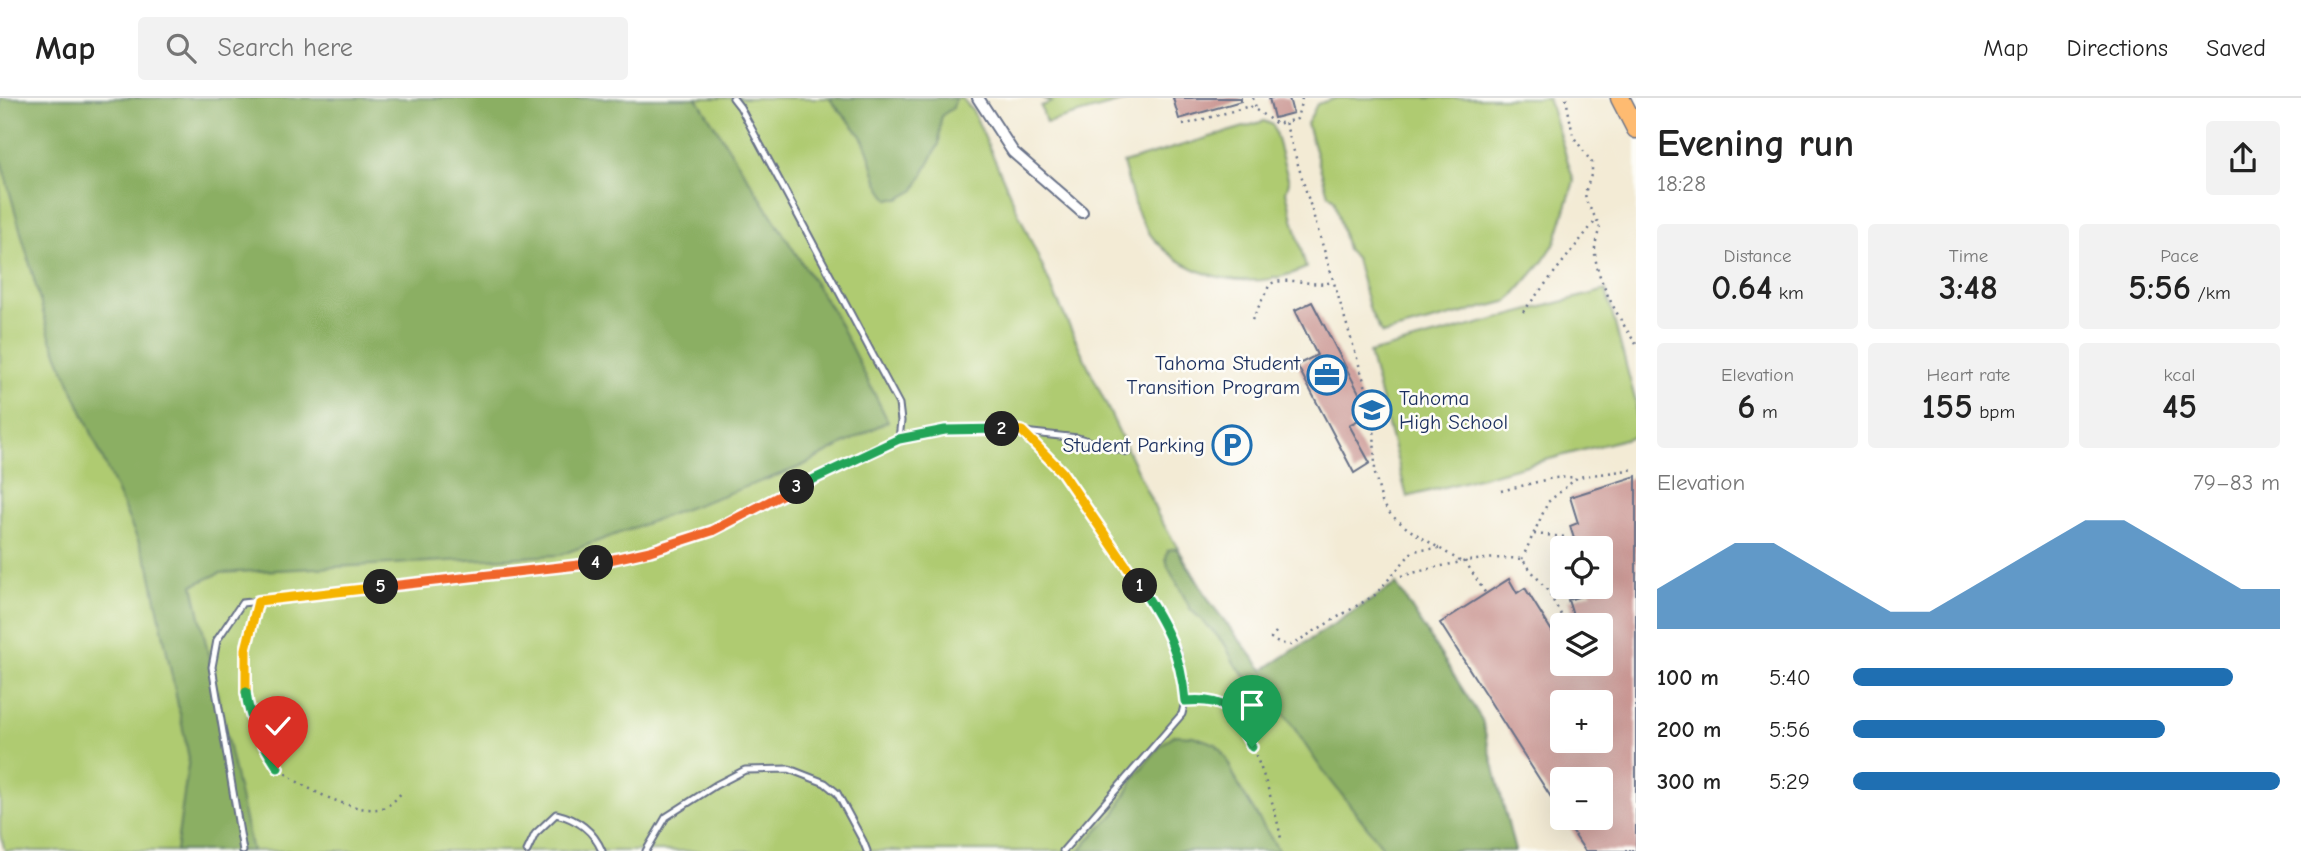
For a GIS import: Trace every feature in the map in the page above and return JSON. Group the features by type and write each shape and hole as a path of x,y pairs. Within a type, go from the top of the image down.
{"main road":[{"path":"1620,98 1636,129"}],"street":[{"path":"978,98 1013,152 1082,212"}],"lane":[{"path":"733,98 899,404 899,439"},
{"path":"243,851 212,667 217,640 242,603 594,564 650,551 712,531 825,473 899,439 945,430 987,428 1022,431 1078,438 1127,452"},
{"path":"1022,431 1062,472 1154,607 1177,651 1185,701 1182,714 1063,851"},
{"path":"646,851 666,817 716,785 746,770 789,769 825,783 837,793 867,851"},
{"path":"527,851 535,834 556,814 572,817 595,837 602,851"}],"path":[{"path":"1253,98 1257,111"},
{"path":"1183,125 1250,106 1277,124 1297,119 1302,98"},
{"path":"1566,98 1573,136 1592,163 1586,201 1600,226 1594,251 1597,265 1619,319 1636,344"},
{"path":"1284,122 1374,414 1375,474 1382,502 1391,515 1408,529 1463,561 1486,594"},
{"path":"1523,312 1597,219"},
{"path":"1252,320 1270,284 1296,281 1319,285 1332,282"},
{"path":"1501,491 1553,478 1636,469"},
{"path":"1522,559 1548,502 1578,477"},
{"path":"1534,534 1555,536"},
{"path":"1276,632 1271,638 1278,643 1291,645 1375,595 1413,551 1439,548"},
{"path":"1401,576 1463,561 1522,559 1547,590 1560,613"},
{"path":"258,601 246,649 245,681 248,707 258,738 278,768 330,799 356,806 377,809 391,804 403,791"},
{"path":"1185,701 1204,699 1220,702 1235,716 1252,747 1278,817 1281,839"}],"green space":[{"path":"0,98 962,98 973,111 1059,304 1158,515 1212,605 1263,670 1355,611 1493,851 5,851 0,833"},
{"path":"0,98 697,98 835,315 888,421 800,467 560,555 220,573 193,585 252,851 176,851 189,758 149,566 50,337 0,157"},
{"path":"829,98 955,98 953,108 941,116 939,144 915,190 899,199 889,199 879,185 862,138"},
{"path":"1042,98 1135,98 1046,123 1041,106 1052,102"},
{"path":"1337,98 1548,98 1574,181 1555,243 1509,301 1382,334 1370,311 1356,259 1347,249 1334,199 1328,194 1307,124 1317,104"},
{"path":"1264,121 1273,125 1289,182 1286,192 1306,268 1266,279 1224,278 1204,273 1168,253 1147,230 1134,202 1123,163"},
{"path":"1606,290 1636,403 1636,436 1407,497 1369,353"},
{"path":"1176,548 1212,605 1263,670 1396,584 1482,720 1515,851 1386,851 1320,767 1286,716 1271,705 1234,663 1226,646 1191,610 1168,567 1168,550"},
{"path":"1174,735 1193,736 1216,744 1279,851 1080,851 1115,814 1136,775 1160,746"}],"building":[{"path":"1173,98 1241,98 1241,101 1179,119"},
{"path":"1269,98 1289,98 1293,113 1274,118"},
{"path":"1312,302 1370,414 1349,425 1370,463 1354,473 1297,365 1317,355 1295,310"},
{"path":"1636,476 1636,851 1585,851 1571,830 1613,830 1613,767 1550,767 1550,796 1440,623 1509,579 1517,593 1525,588 1550,628 1550,676 1613,676 1613,613 1572,613 1568,600 1613,599 1613,536 1573,536 1570,526 1578,523 1570,497"}],"place":[{"name":"Tahoma Student Transition Program","path":"1327,375"},
{"name":"Tahoma High School","path":"1372,410"},
{"name":"Student Parking","path":"1232,445"}],"route":[{"path":"278,768 258,738 248,707 245,681 246,649 258,601 594,564 650,551 712,531 825,473 899,439 945,430 987,428 1022,431 1062,472 1154,607 1177,651 1184,681 1185,701 1204,699 1220,702 1235,716 1252,747"}]}
